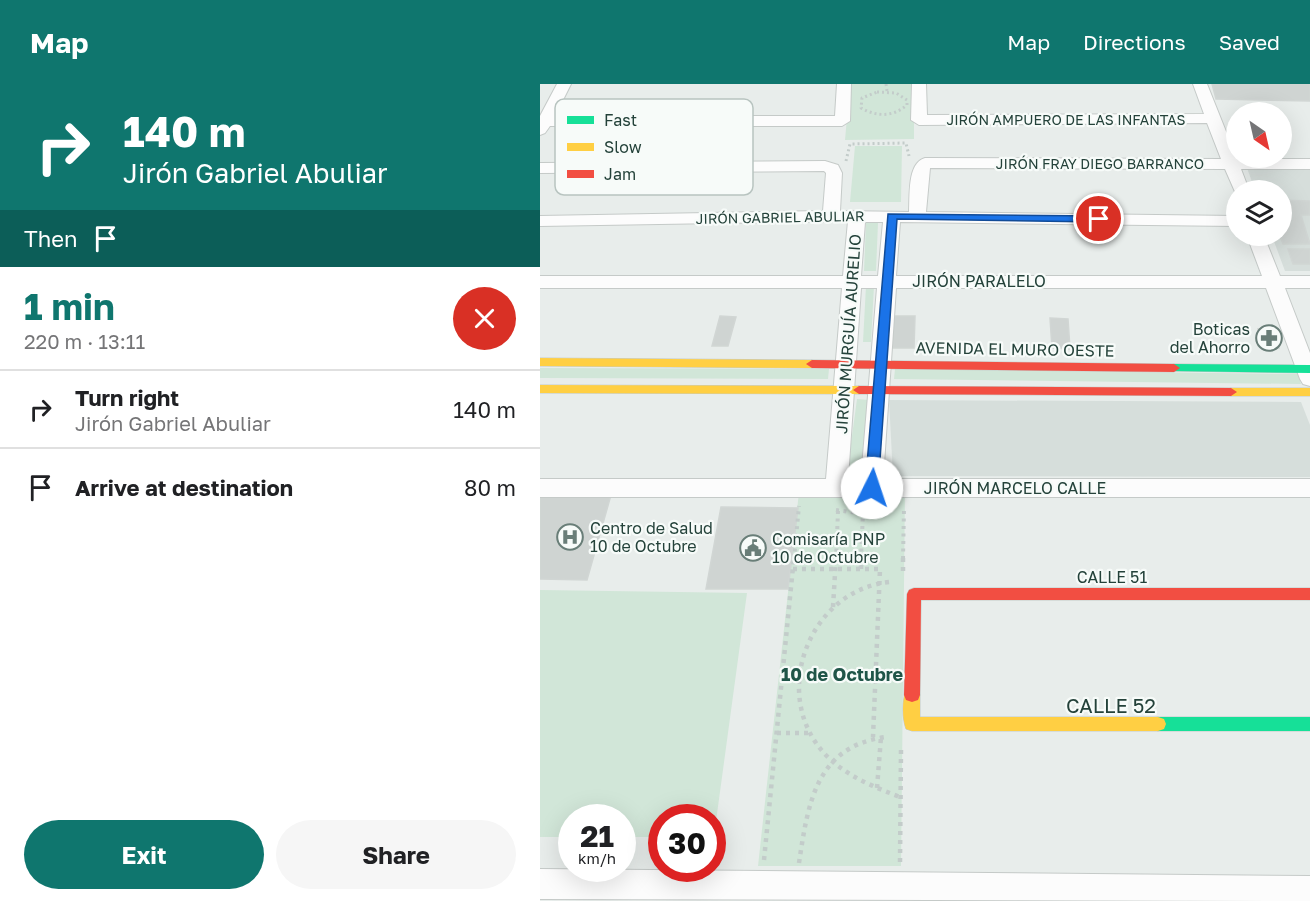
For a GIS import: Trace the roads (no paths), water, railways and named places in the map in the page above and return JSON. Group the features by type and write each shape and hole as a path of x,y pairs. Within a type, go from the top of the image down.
{"main road":[{"name":"AVENIDA EL MURO OESTE","path":"540,362 881,364 1309,372"},
{"path":"540,389 1310,392"},
{"name":"CALLE 51","path":"912,724 914,594 1310,594"},
{"name":"CALLE 52","path":"912,724 1310,724"}],"street":[{"path":"556,99 564,84"},
{"path":"753,122 842,121 844,84"},
{"name":"JIRÓN AMPUERO DE LAS INFANTAS","path":"919,84 919,120 1213,118"},
{"path":"1200,84 1226,149"},
{"path":"542,124 555,100"},
{"name":"JIRÓN FRAY DIEGO BARRANCO","path":"917,216 923,166 1226,164"},
{"name":"JIRÓN FRAY DIEGO BARRANCO","path":"1292,165 1310,165"},
{"path":"753,168 832,168 831,216"},
{"name":"JIRÓN GABRIEL ABULIAR","path":"540,221 831,216 1226,221"},
{"name":"JIRÓN MURGUÍA AURELIO","path":"836,488 857,216"},
{"path":"872,488 892,216"},
{"path":"1259,246 1309,372"},
{"name":"JIRÓN PARALELO","path":"540,282 1310,282"},
{"name":"JIRÓN MARCELO CALLE","path":"540,488 1310,488"},
{"path":"540,884 904,894 1310,891"}],"place":[{"name":"Boticas del Ahorro","path":"1269,338"},
{"name":"Centro de Salud 10 de Octubre","path":"570,537"},
{"name":"Comisaría PNP 10 de Octubre","path":"753,548"}],"district":[{"name":"10 de Octubre","path":"842,674"}]}
